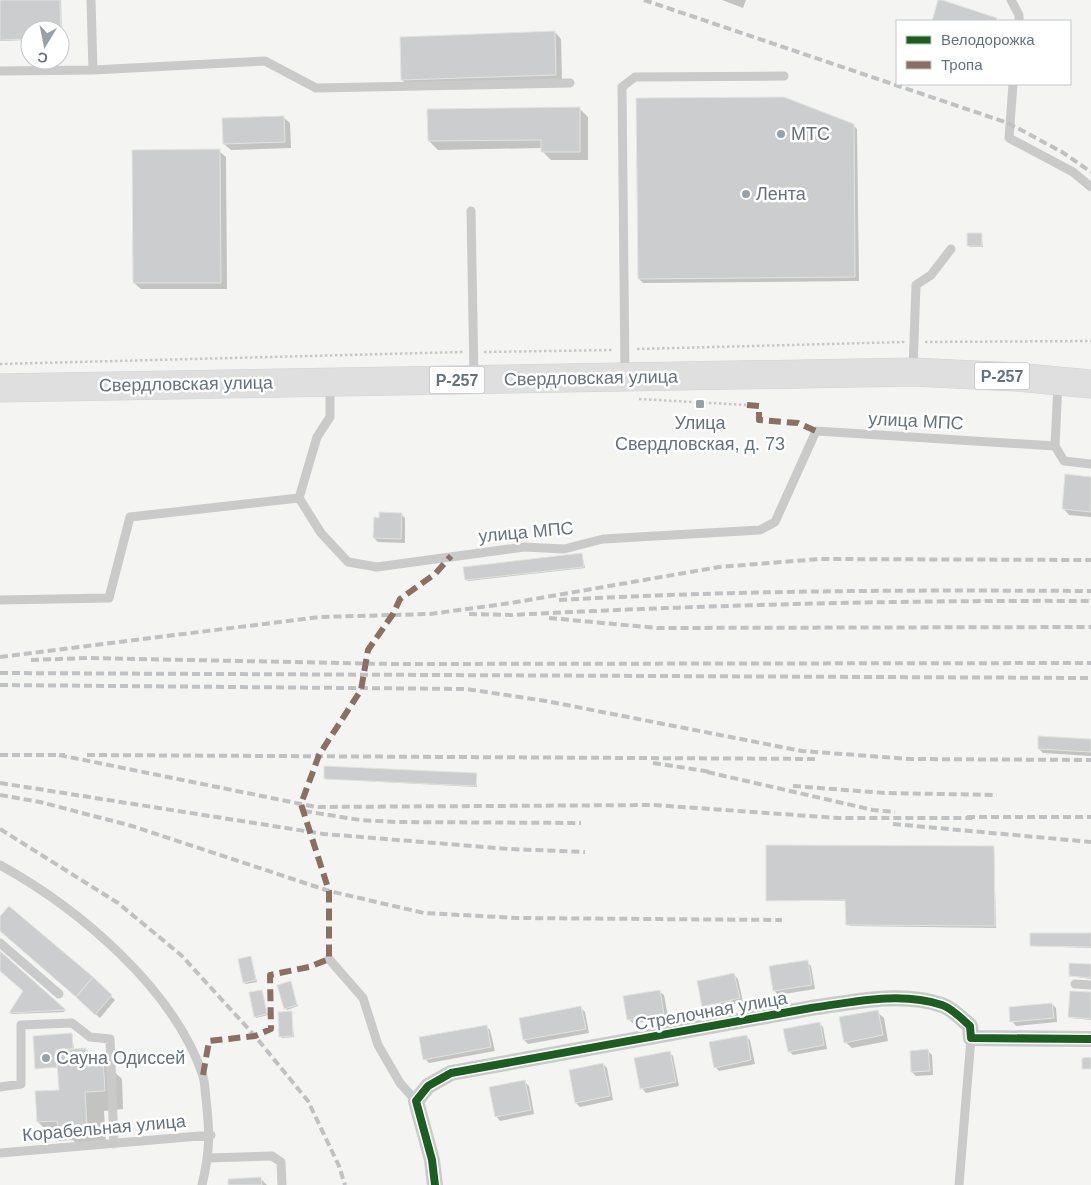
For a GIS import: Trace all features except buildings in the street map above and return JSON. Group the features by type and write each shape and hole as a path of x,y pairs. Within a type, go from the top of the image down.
{"highway":[{"name":"Свердловская улица","path":"0,388 913,372 1058,380 1091,384"}],"street":[{"name":"Стрелочная улица","path":"416,1102 428,1086 451,1073 811,1008 871,1000 908,1000 943,1005 970,1026 971,1038"},
{"path":"971,1038 1091,1039"},
{"path":"416,1102 432,1160 435,1185"}],"lane":[{"path":"91,0 94,70"},
{"path":"1011,0 1019,15 1019,20"},
{"path":"0,72 94,70 265,61 316,88 570,83"},
{"path":"625,378 622,86 635,77 784,76"},
{"path":"1013,85 1009,138 1073,172 1091,187"},
{"path":"471,211 474,380"},
{"path":"913,372 916,342 916,285 930,275 951,248"},
{"path":"1058,380 1056,446 1064,461 1091,464"},
{"path":"0,600 109,598 130,517 299,498 316,437 330,417 330,381"},
{"name":"улица МПС","path":"299,498 321,533 348,562 377,567 524,547 564,549 603,539 760,530 775,522 816,431 1056,446"},
{"path":"0,865 30,882 107,940 151,989 188,1038 203,1075 211,1135 202,1185"},
{"path":"0,943 59,994"},
{"path":"329,959 363,998 378,1045 400,1083 416,1102"},
{"path":"1075,984 1091,985"},
{"path":"0,1087 21,1084 21,1025 72,1023 90,1037 110,1039 114,1144"},
{"path":"959,1185 971,1038"},
{"name":"Корабельная улица","path":"0,1153 211,1135"},
{"path":"208,1158 272,1156 281,1162 282,1185"}],"path":[{"path":"637,349 916,342 1091,341"},
{"path":"661,349 662,354"},
{"path":"0,364 614,350"}],"railway":[{"path":"644,0 1008,123 1062,152 1091,172"},
{"path":"0,657 319,617 430,614 511,603 719,567 820,559 1091,560"},
{"path":"559,600 758,592 1091,591"},
{"path":"469,614 511,615 656,608 873,602 1091,601"},
{"path":"549,618 657,628 1091,627"},
{"path":"31,660 87,658 394,664 1091,663"},
{"path":"0,673 1091,678"},
{"path":"0,685 466,689 546,701 802,751 910,759 1091,760"},
{"path":"0,755 65,755"},
{"path":"59,755 316,807 654,805 838,818 972,818"},
{"path":"87,755 817,759"},
{"path":"653,763 712,772"},
{"path":"707,772 873,810 895,812"},
{"path":"0,783 324,834 509,849 585,852"},
{"path":"793,786 885,793 997,795"},
{"path":"0,795 40,802 132,826 329,891 424,913 517,918 782,920"},
{"path":"304,811 360,820 395,822 581,823"},
{"path":"967,817 1091,817"},
{"path":"893,824 1091,842"},
{"path":"0,829 118,903 181,955 255,1036 308,1101 339,1166 345,1185"}],"marked path":[{"path":"747,405 759,406 759,420 798,423 816,431"},
{"path":"203,1075 209,1041 255,1036 271,1029 270,975 309,967 329,959 329,891 301,804 319,755 361,690 368,650 393,614 400,599 435,574 451,556"}],"cycle path":[{"path":"435,1185 432,1160 416,1101 428,1086 451,1073 811,1008 894,998 926,1001 946,1007 970,1026 971,1038 1091,1039"}],"place":[{"name":"МТС","path":"781,134"},
{"name":"Лента","path":"746,194"},
{"name":"Улица Свердловская, д. 73","path":"700,404"},
{"name":"Сауна Одиссей","path":"46,1058"}]}
